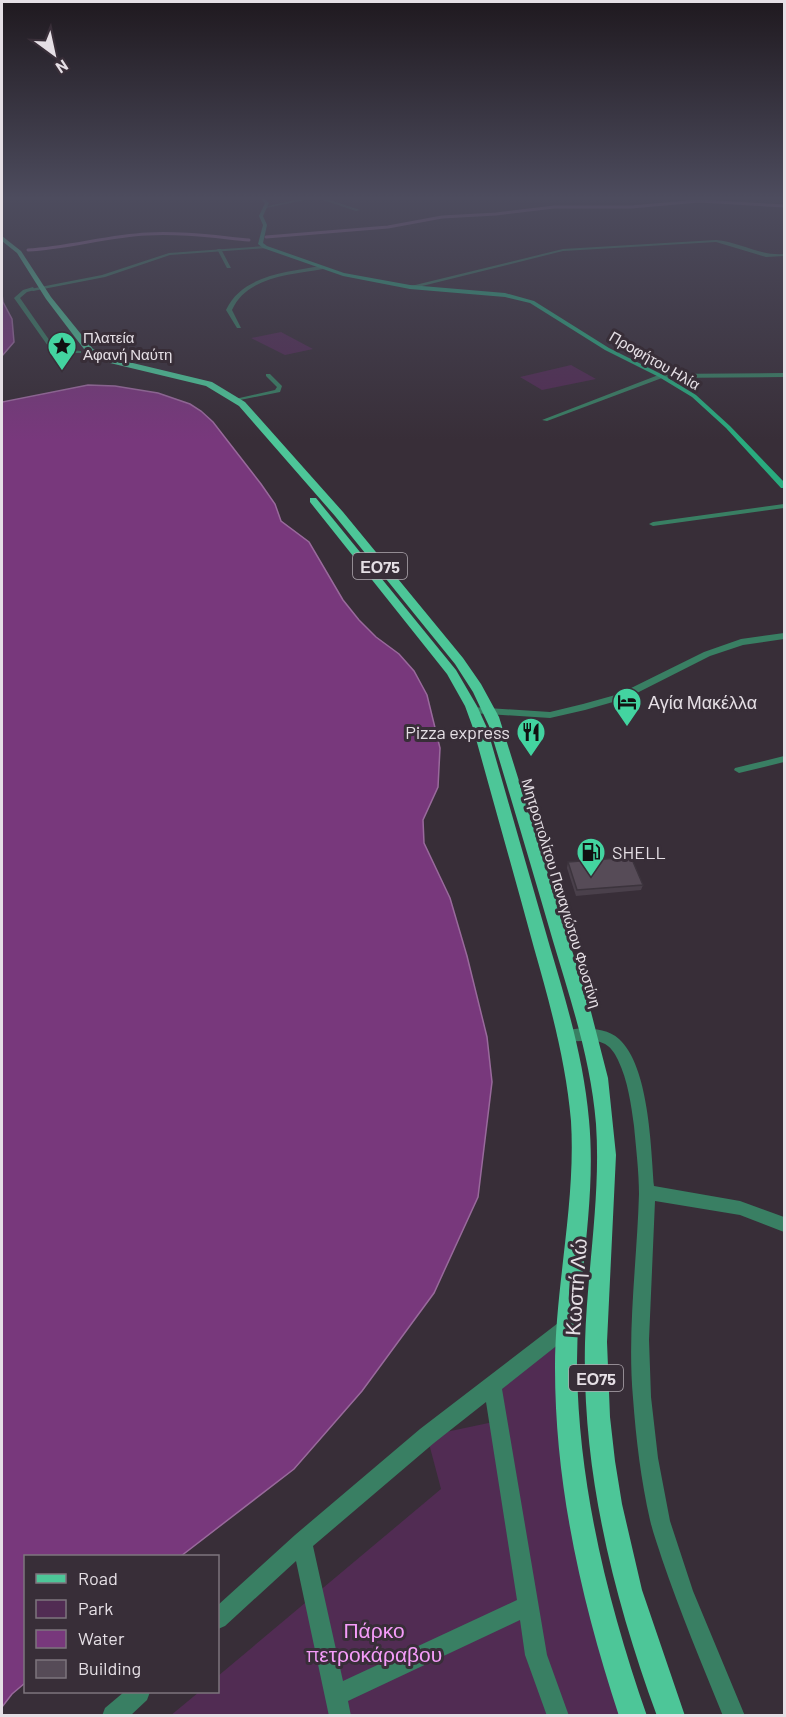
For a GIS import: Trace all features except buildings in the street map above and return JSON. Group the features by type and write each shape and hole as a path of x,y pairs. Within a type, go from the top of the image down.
{"main road":[{"name":"Μητροπολίτου Παναγιώτου Φωστίνη","path":"31,279 90,351 113,361 209,384 237,400 339,514 459,660 477,685 490,711 541,872 587,1034"},
{"name":"Μητροπολίτου Παναγιώτου Φωστίνη","path":"33,279 79,352 106,364 201,387 231,406 326,515 462,688 483,739 559,1007 564,1035"},
{"name":"Κωστή Λώ","path":"587,1034 601,1095 608,1171 598,1286 596,1373 604,1470 638,1620 653,1670 671,1716"},
{"name":"Κωστή Λώ","path":"564,1035 580,1119 582,1167 570,1280 566,1367 568,1421 580,1514 605,1627 633,1716"}],"street":[{"path":"79,352 60,351 50,345 24,310 17,296 38,289 88,279"},
{"path":"239,327 229,310 233,298 245,289 269,279"},
{"name":"Προφήτου Ηλία","path":"376,279 410,286 490,293 528,300 608,349 661,375 702,403 784,486"},
{"path":"410,286 439,279"},
{"path":"237,400 278,391 280,387 268,375"},
{"path":"544,420 661,375 784,375"},
{"path":"653,524 784,506"},
{"path":"472,710 550,715 585,707 623,696 707,654 741,642 784,636"},
{"path":"739,770 784,759"},
{"path":"564,1035 587,1034 604,1037 614,1043 629,1064 639,1114 647,1192 640,1341 642,1397 649,1458 660,1521 683,1591 734,1716"},
{"path":"647,1192 740,1208 784,1224"},
{"path":"219,1618 302,1542 427,1436 568,1325"},
{"path":"492,1385 536,1654 558,1716"},
{"path":"302,1542 337,1706 528,1605"},
{"path":"113,1716 138,1693"}],"green space":[{"path":"281,332 313,349 285,355 251,338"},
{"path":"571,365 596,379 542,390 520,377"},
{"name":"Πάρκο πετροκάραβου","path":"568,1325 579,1549 621,1715 170,1716 198,1693 219,1693 219,1675 441,1489 427,1436 498,1421 492,1385"}],"water":[{"path":"2,294 3,302 12,319 14,342 2,356"},
{"path":"88,385 115,386 158,393 190,404 201,411 213,422 261,484 275,504 281,521 309,542 343,600 359,620 376,637 399,654 414,671 427,695 440,748 438,787 423,820 424,843 450,898 467,956 487,1037 492,1082 478,1197 434,1293 362,1391 294,1469 182,1555 24,1555 24,1684 2,1707 2,402"}],"place":[{"name":"Πλατεία Αφανή Ναύτη","path":"62,372"},
{"name":"Αγία Μακέλλα","path":"627,728"},
{"name":"Pizza express","path":"531,758"},
{"name":"SHELL","path":"591,878"}]}
